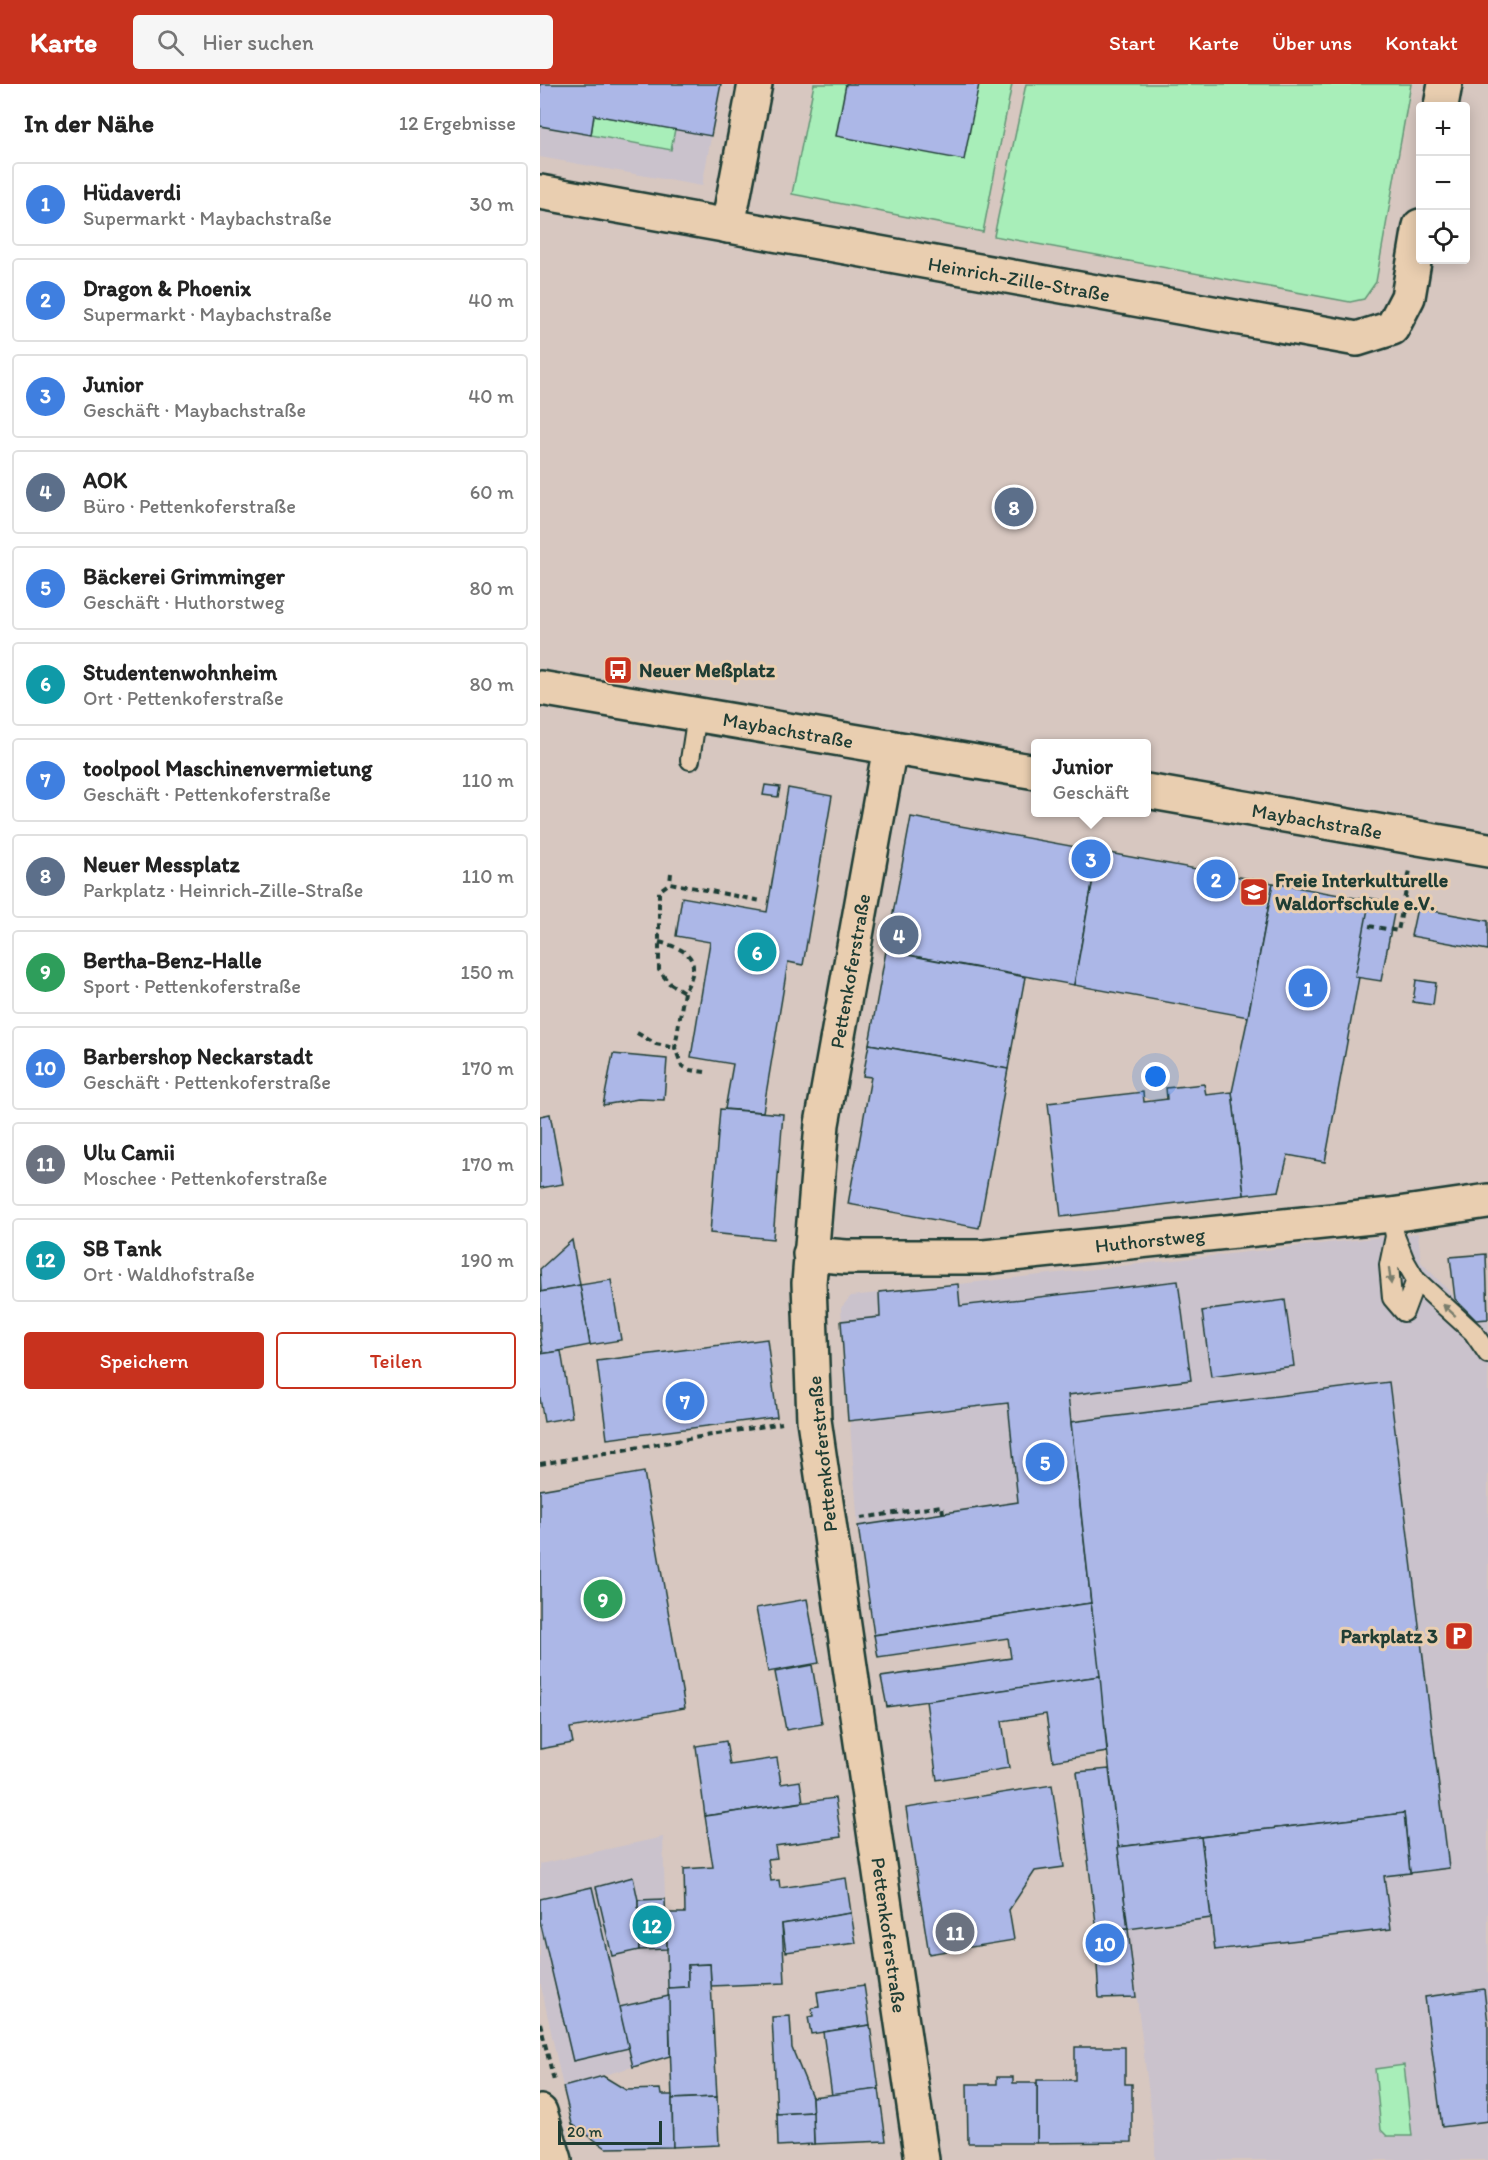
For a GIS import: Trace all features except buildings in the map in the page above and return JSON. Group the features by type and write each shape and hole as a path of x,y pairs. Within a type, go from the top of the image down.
{"street":[{"path":"728,226 755,84"},
{"path":"1442,102 1445,84"},
{"name":"Heinrich-Zille-Straße","path":"540,192 1357,339 1392,328 1408,297 1416,249"},
{"name":"Maybachstraße","path":"540,688 1031,771"},
{"name":"Pettenkoferstraße","path":"890,747 822,1124 809,1283 814,1420 922,2160"},
{"name":"Maybachstraße","path":"1151,792 1488,850"},
{"name":"Huthorstweg","path":"810,1254 846,1257 984,1257 1393,1226 1488,1201"},
{"path":"540,2112 555,2160"}],"lane":[{"path":"690,759 697,714"},
{"path":"1393,1226 1389,1265 1392,1298 1404,1312 1416,1280"},
{"path":"1393,1226 1405,1261 1416,1280 1473,1332 1488,1354"}],"path":[{"path":"670,883 671,873"},
{"path":"684,992 669,983 660,970 659,891 670,883 761,901"},
{"path":"1369,926 1398,931 1404,900"},
{"path":"659,942 687,952 693,963 693,977 684,992 675,1048 682,1066 690,1070 705,1072"},
{"path":"637,1034 656,1044 675,1048"},
{"path":"540,1464 775,1424 814,1420"},
{"path":"857,1519 942,1506 943,1513"}],"shaded area":[{"path":"540,84 721,84 702,186 540,157"},
{"path":"1418,1233 1421,1262 1476,1319 1488,1319 1488,2160 1155,2160 1155,2142 1118,1847 1091,1604 874,1635 858,1526 841,1308 851,1296"},
{"path":"663,1837 670,2056 563,2087 540,1981 540,1864"}],"green space":[{"path":"814,84 1012,84 983,232 792,194"},
{"path":"1026,84 1411,84 1376,282 1364,299 1350,302 994,236"},
{"path":"594,115 675,129 671,150 591,135"},
{"path":"1404,2065 1412,2136 1387,2136 1381,2130 1375,2069"}],"place":[{"name":"Neuer Messplatz","path":"1014,507"},
{"name":"Neuer Meßplatz","path":"618,670"},
{"name":"Junior","path":"1091,859"},
{"name":"Dragon & Phoenix","path":"1216,879"},
{"name":"Freie Interkulturelle Waldorfschule e.V.","path":"1254,892"},
{"name":"AOK","path":"899,935"},
{"name":"Studentenwohnheim","path":"757,952"},
{"name":"Hüdaverdi","path":"1308,988"},
{"name":"toolpool Maschinenvermietung","path":"685,1401"},
{"name":"Bäckerei Grimminger","path":"1045,1462"},
{"name":"Bertha-Benz-Halle","path":"603,1599"},
{"name":"Parkplatz 3","path":"1459,1636"},
{"name":"SB Tank","path":"652,1925"},
{"name":"Ulu Camii","path":"955,1932"},
{"name":"Barbershop Neckarstadt","path":"1105,1943"}]}
